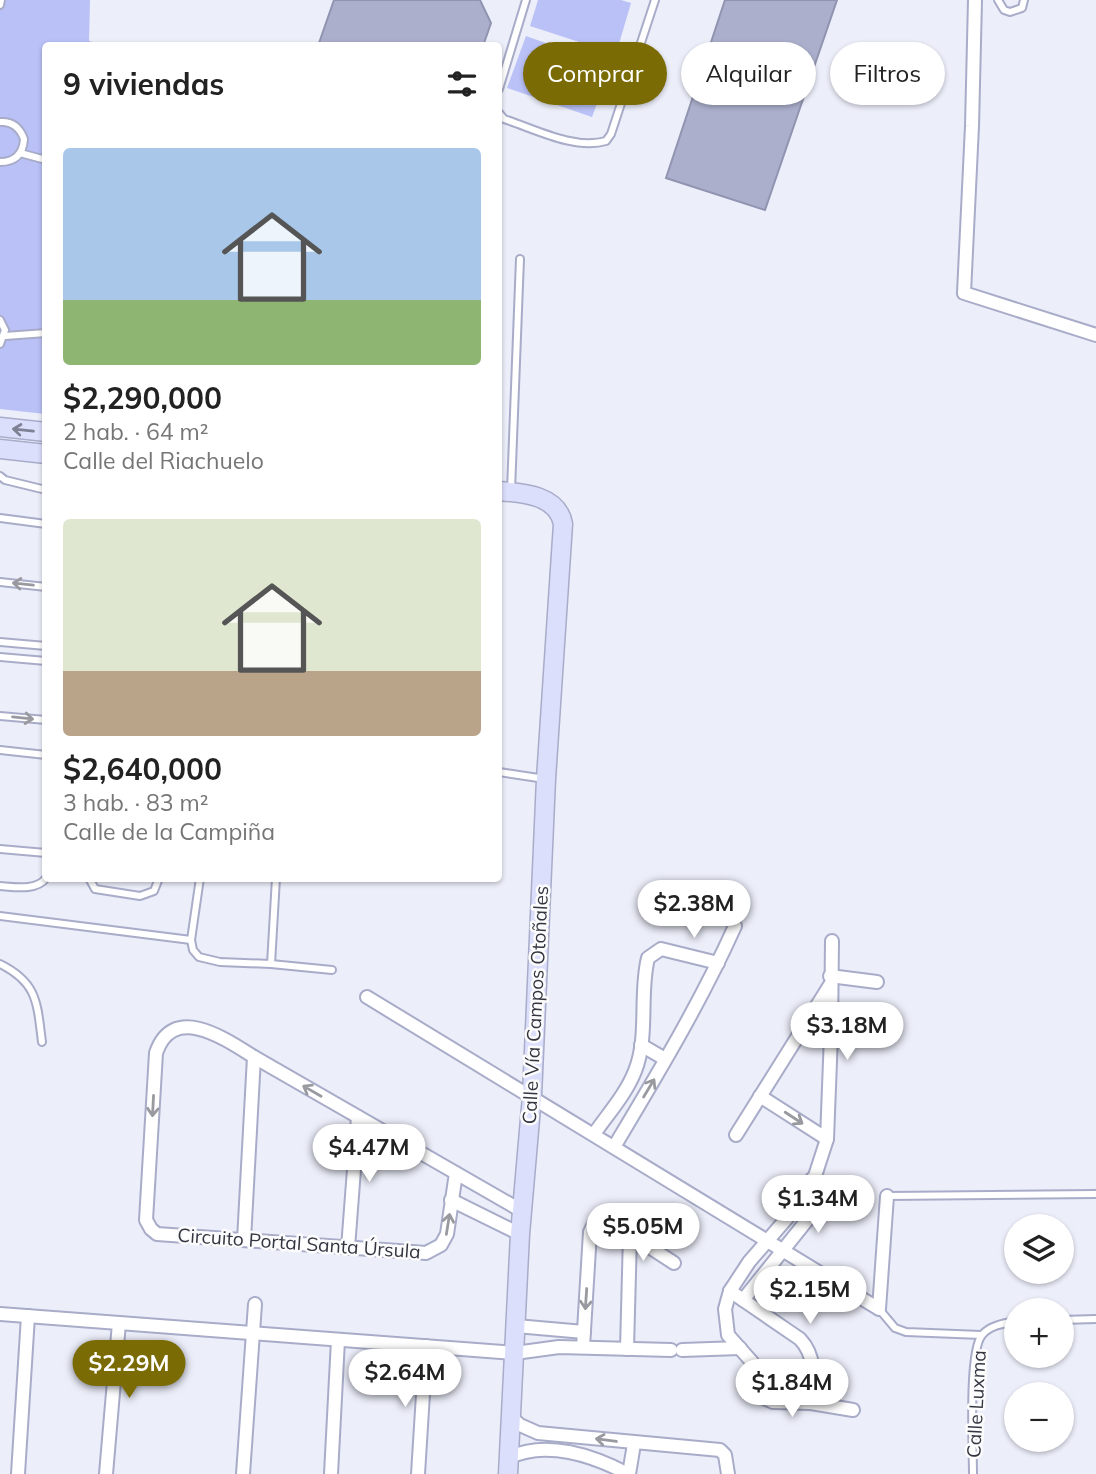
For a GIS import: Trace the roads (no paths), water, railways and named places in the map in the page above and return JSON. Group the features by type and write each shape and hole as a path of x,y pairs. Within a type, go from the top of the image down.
{"street":[{"path":"975,0 964,293 1096,335"},
{"path":"0,427 42,432"},
{"path":"0,449 42,454"},
{"name":"Calle Vía Campos Otoñales","path":"505,491 550,502 562,517 563,535 546,779 533,1096 520,1234 508,1466"},
{"path":"614,1147 666,1059 718,964 735,926"},
{"path":"832,942 827,1139 816,1176 804,1188 787,1218 765,1241 730,1291 725,1308 725,1322 728,1335 752,1362 754,1384 760,1396 773,1402 811,1403 853,1410"},
{"path":"594,1135 636,1070 641,1045 648,958 662,949 718,964"},
{"path":"830,981 877,982"},
{"path":"736,1135 830,981"},
{"path":"367,997 879,1309 887,1196"},
{"path":"805,1024 831,1035"},
{"name":"Circuito Portal Santa Úrsula","path":"456,1173 447,1234 441,1245 426,1253 157,1234 146,1220 156,1053 162,1040 177,1030 197,1027 222,1036 522,1211"},
{"path":"641,1045 666,1059"},
{"path":"244,1240 254,1057"},
{"path":"760,1096 827,1139"},
{"path":"348,1248 358,1117"},
{"path":"743,1300 808,1219 820,1194 816,1176"},
{"path":"804,1188 820,1194 861,1199"},
{"path":"451,1200 520,1234"},
{"path":"583,1347 590,1231 594,1224 611,1222 674,1263"},
{"path":"627,1349 630,1235"},
{"path":"730,1291 800,1339 808,1348 813,1371 811,1403"},
{"path":"243,1474 255,1304"},
{"path":"0,1314 515,1353 559,1347 676,1350 740,1348"},
{"path":"18,1474 28,1317"},
{"path":"106,1474 119,1324"},
{"path":"516,1326 584,1332"},
{"path":"331,1474 338,1340"},
{"path":"418,1474 426,1346"},
{"path":"512,1418 528,1430 538,1433 720,1450 725,1455 728,1474"},
{"path":"577,1454 579,1436"},
{"path":"508,1466 518,1454 538,1450 577,1454 603,1461 629,1474 634,1444"}],"lane":[{"path":"502,79 526,0"},
{"path":"502,117 574,142 596,144 606,141 611,134 655,0"},
{"path":"998,0 1004,10 1010,12 1021,8 1024,0"},
{"path":"0,122 11,123 22,132 24,139 20,153 9,162 0,162"},
{"path":"20,153 42,159"},
{"path":"505,491 520,259"},
{"path":"0,320 5,330 0,344"},
{"path":"5,336 42,333"},
{"path":"0,476 5,480 42,489"},
{"path":"0,518 42,523"},
{"path":"0,582 42,587"},
{"path":"0,642 42,646"},
{"path":"0,657 42,661"},
{"path":"0,716 42,720"},
{"path":"0,750 42,755"},
{"path":"502,772 546,779"},
{"path":"0,849 42,853"},
{"path":"0,886 34,887 43,882"},
{"path":"91,882 95,889 140,896 154,891 157,882"},
{"path":"199,882 191,940 196,954 202,959 332,970"},
{"path":"271,964 276,882"},
{"path":"0,916 191,940"},
{"path":"0,964 21,975 32,988 42,1042"},
{"path":"887,1196 1096,1194"},
{"name":"Calle Luxma","path":"879,1309 895,1328 906,1332 981,1335 1004,1323"},
{"path":"1074,1320 1096,1319"},
{"name":"Calle Luxma","path":"973,1474 974,1366 981,1335"}]}
